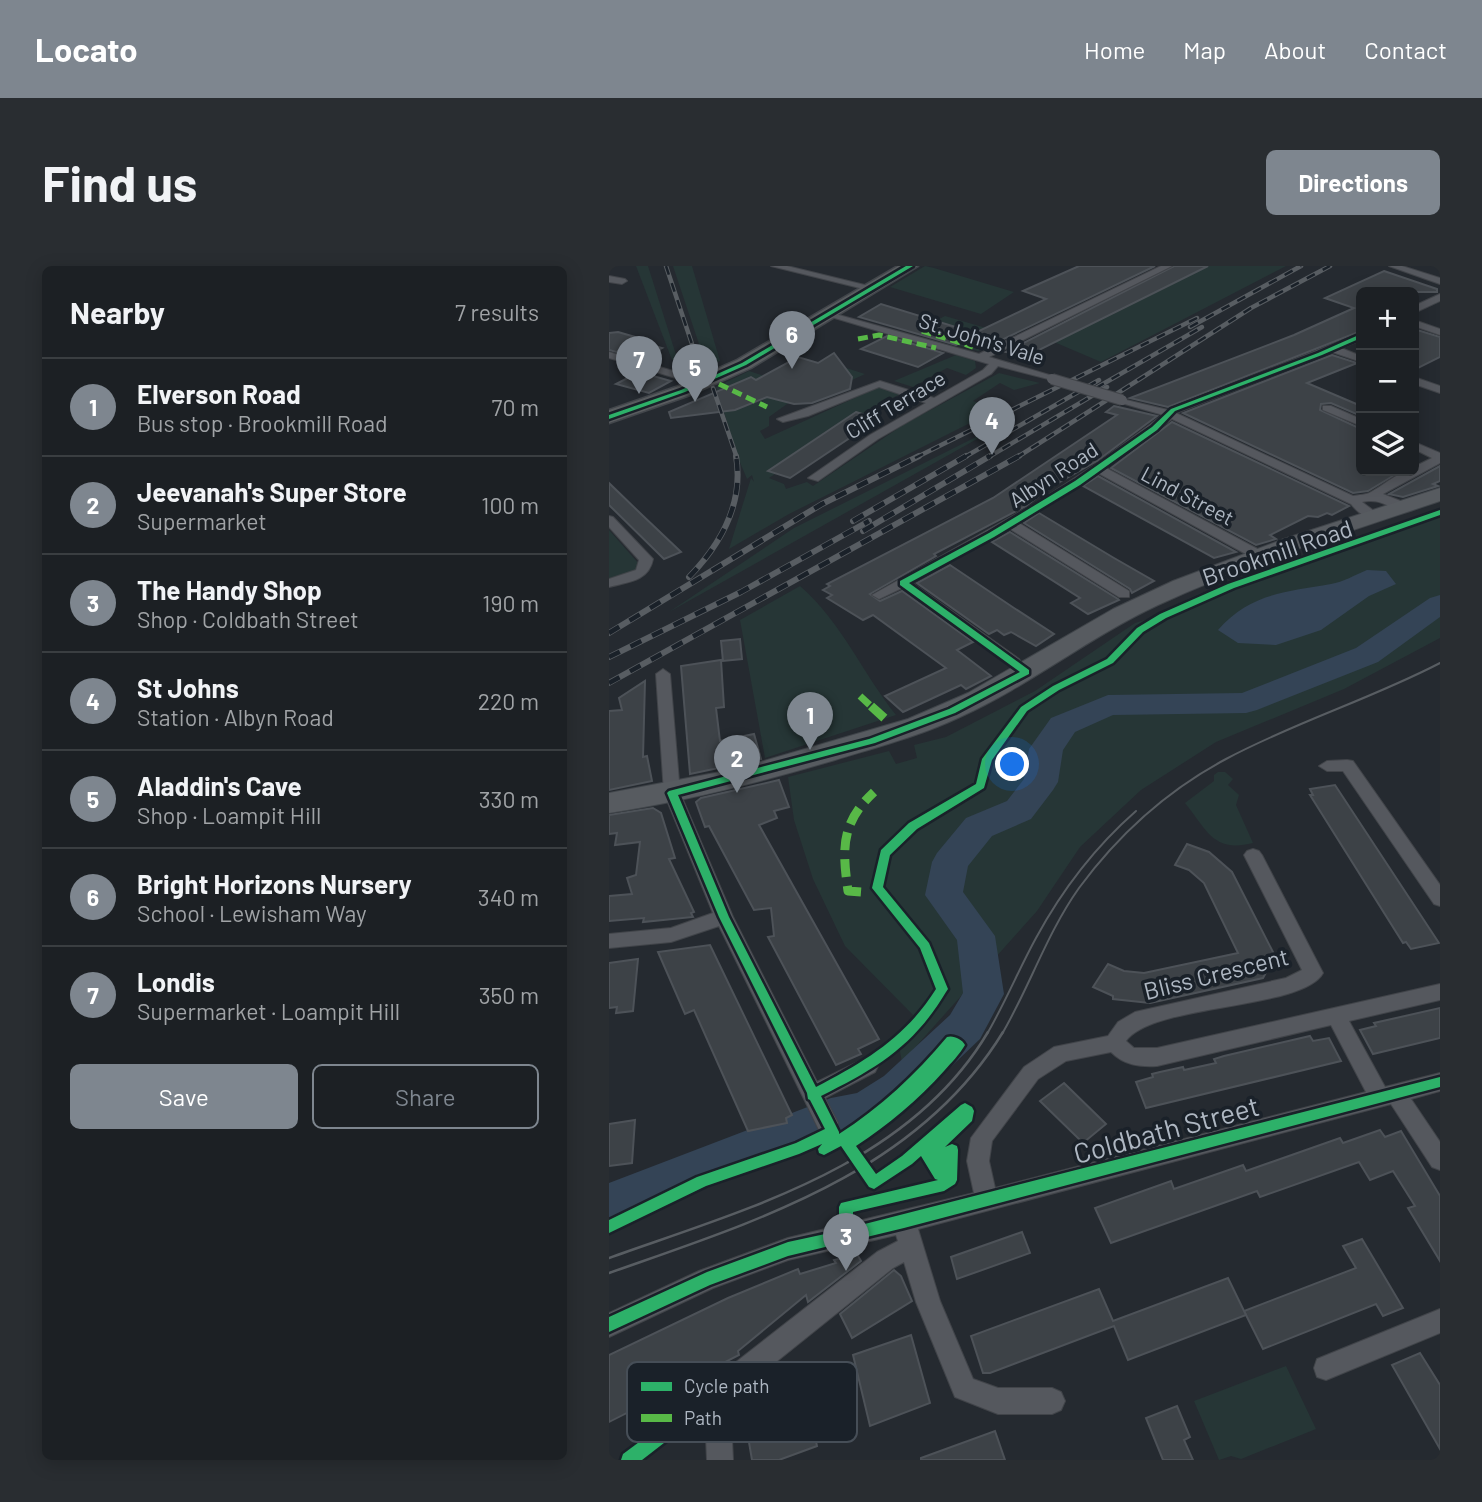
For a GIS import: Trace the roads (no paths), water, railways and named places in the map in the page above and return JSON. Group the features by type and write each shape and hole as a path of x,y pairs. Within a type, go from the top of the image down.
{"highway":[{"path":"609,417 708,381 752,360 910,266"}],"main road":[{"name":"Brookmill Road","path":"609,803 672,793 872,741 940,716 1026,672 1143,603 1376,506 1403,507 1440,494"}],"street":[{"path":"775,266 873,288"},
{"path":"979,358 1168,266"},
{"path":"1393,266 1440,281"},
{"path":"609,279 622,281"},
{"path":"1419,308 1440,297"},
{"name":"St. John's Vale","path":"831,314 1170,414 1353,501 1360,509 1376,506"},
{"path":"1419,325 1440,332"},
{"name":"Albyn Road","path":"879,595 1011,524 1099,469 1173,410 1356,338"},
{"path":"1333,349 1356,357"},
{"path":"609,355 708,381"},
{"name":"Cliff Terrace","path":"814,478 874,437 987,372 995,363"},
{"path":"1419,382 1440,390"},
{"path":"783,419 804,414 880,384 935,402"},
{"path":"1327,408 1356,421"},
{"path":"1419,447 1440,457"},
{"path":"1353,501 1362,496 1376,506 1381,489 1440,457"},
{"name":"Lind Street","path":"1099,469 1259,556"},
{"path":"609,520 646,559 645,570 641,573 609,583"},
{"path":"1011,524 1124,594"},
{"path":"902,583 1014,662"},
{"path":"663,674 669,784 672,793 724,917 825,1119"},
{"path":"1327,766 1347,765 1440,899"},
{"name":"Bliss Crescent","path":"1115,1043 1127,1024 1142,1018 1290,985 1313,972 1253,855"},
{"path":"609,941 671,934 724,917"},
{"path":"986,1199 978,1161 982,1138 1031,1073 1061,1053 1115,1043 1128,1056 1157,1057 1337,1018 1440,992"},
{"path":"1337,1018 1387,1095 1440,1160"},
{"path":"812,1095 868,1066"},
{"name":"Coldbath Street","path":"609,1325 707,1279 788,1249 904,1222 1440,1082"},
{"path":"904,1222 928,1302 964,1388 998,1401 1052,1401"},
{"path":"756,1362 885,1260 910,1247"},
{"path":"1326,1368 1440,1321"},
{"path":"719,1442 720,1460"}],"water":[{"path":"1367,570 1386,571 1396,584 1369,596 1321,630 1276,645 1238,643 1218,630 1243,608 1256,601 1284,592 1335,583"}],"waterway":[{"path":"609,1205 831,1118 867,1110 899,1089 965,1027 984,994 976,936 944,895 950,862 979,827 1019,810 1041,782 1046,749 1063,725 1108,705 1246,703 1367,655 1440,604"}],"tram line":[{"path":"1002,1034 1048,941 1079,888 1110,850 1145,815 1184,785 1226,759 1440,663"},
{"path":"987,1034 1057,903 1093,854 1136,811"},
{"path":"609,1258 768,1200 820,1177 869,1149 915,1117 955,1078 988,1032"},
{"path":"609,1273 776,1211 829,1186 879,1157 926,1122 967,1081 1003,1032"}],"railway":[{"path":"666,266 700,368"},
{"path":"1190,327 1301,266"},
{"path":"1016,458 1251,308 1330,266"},
{"path":"915,458 1197,318"},
{"path":"1096,388 1202,327"},
{"path":"963,458 1099,380"},
{"path":"987,458 1107,387"},
{"path":"713,388 737,458"},
{"path":"689,577 711,551 727,522 737,490 736,456"},
{"path":"609,633 822,504 919,456"},
{"path":"853,521 966,456"},
{"path":"863,531 990,456"},
{"path":"609,683 1019,456"},
{"path":"609,657 741,592 869,521"}],"place":[{"name":"Bright Horizons Nursery","path":"792,369"},
{"name":"Londis","path":"639,394"},
{"name":"Aladdin's Cave","path":"695,402"},
{"name":"St Johns","path":"992,455"},
{"name":"Elverson Road","path":"810,750"},
{"name":"Jeevanah's Super Store","path":"737,793"},
{"name":"The Handy Shop","path":"846,1271"}]}
